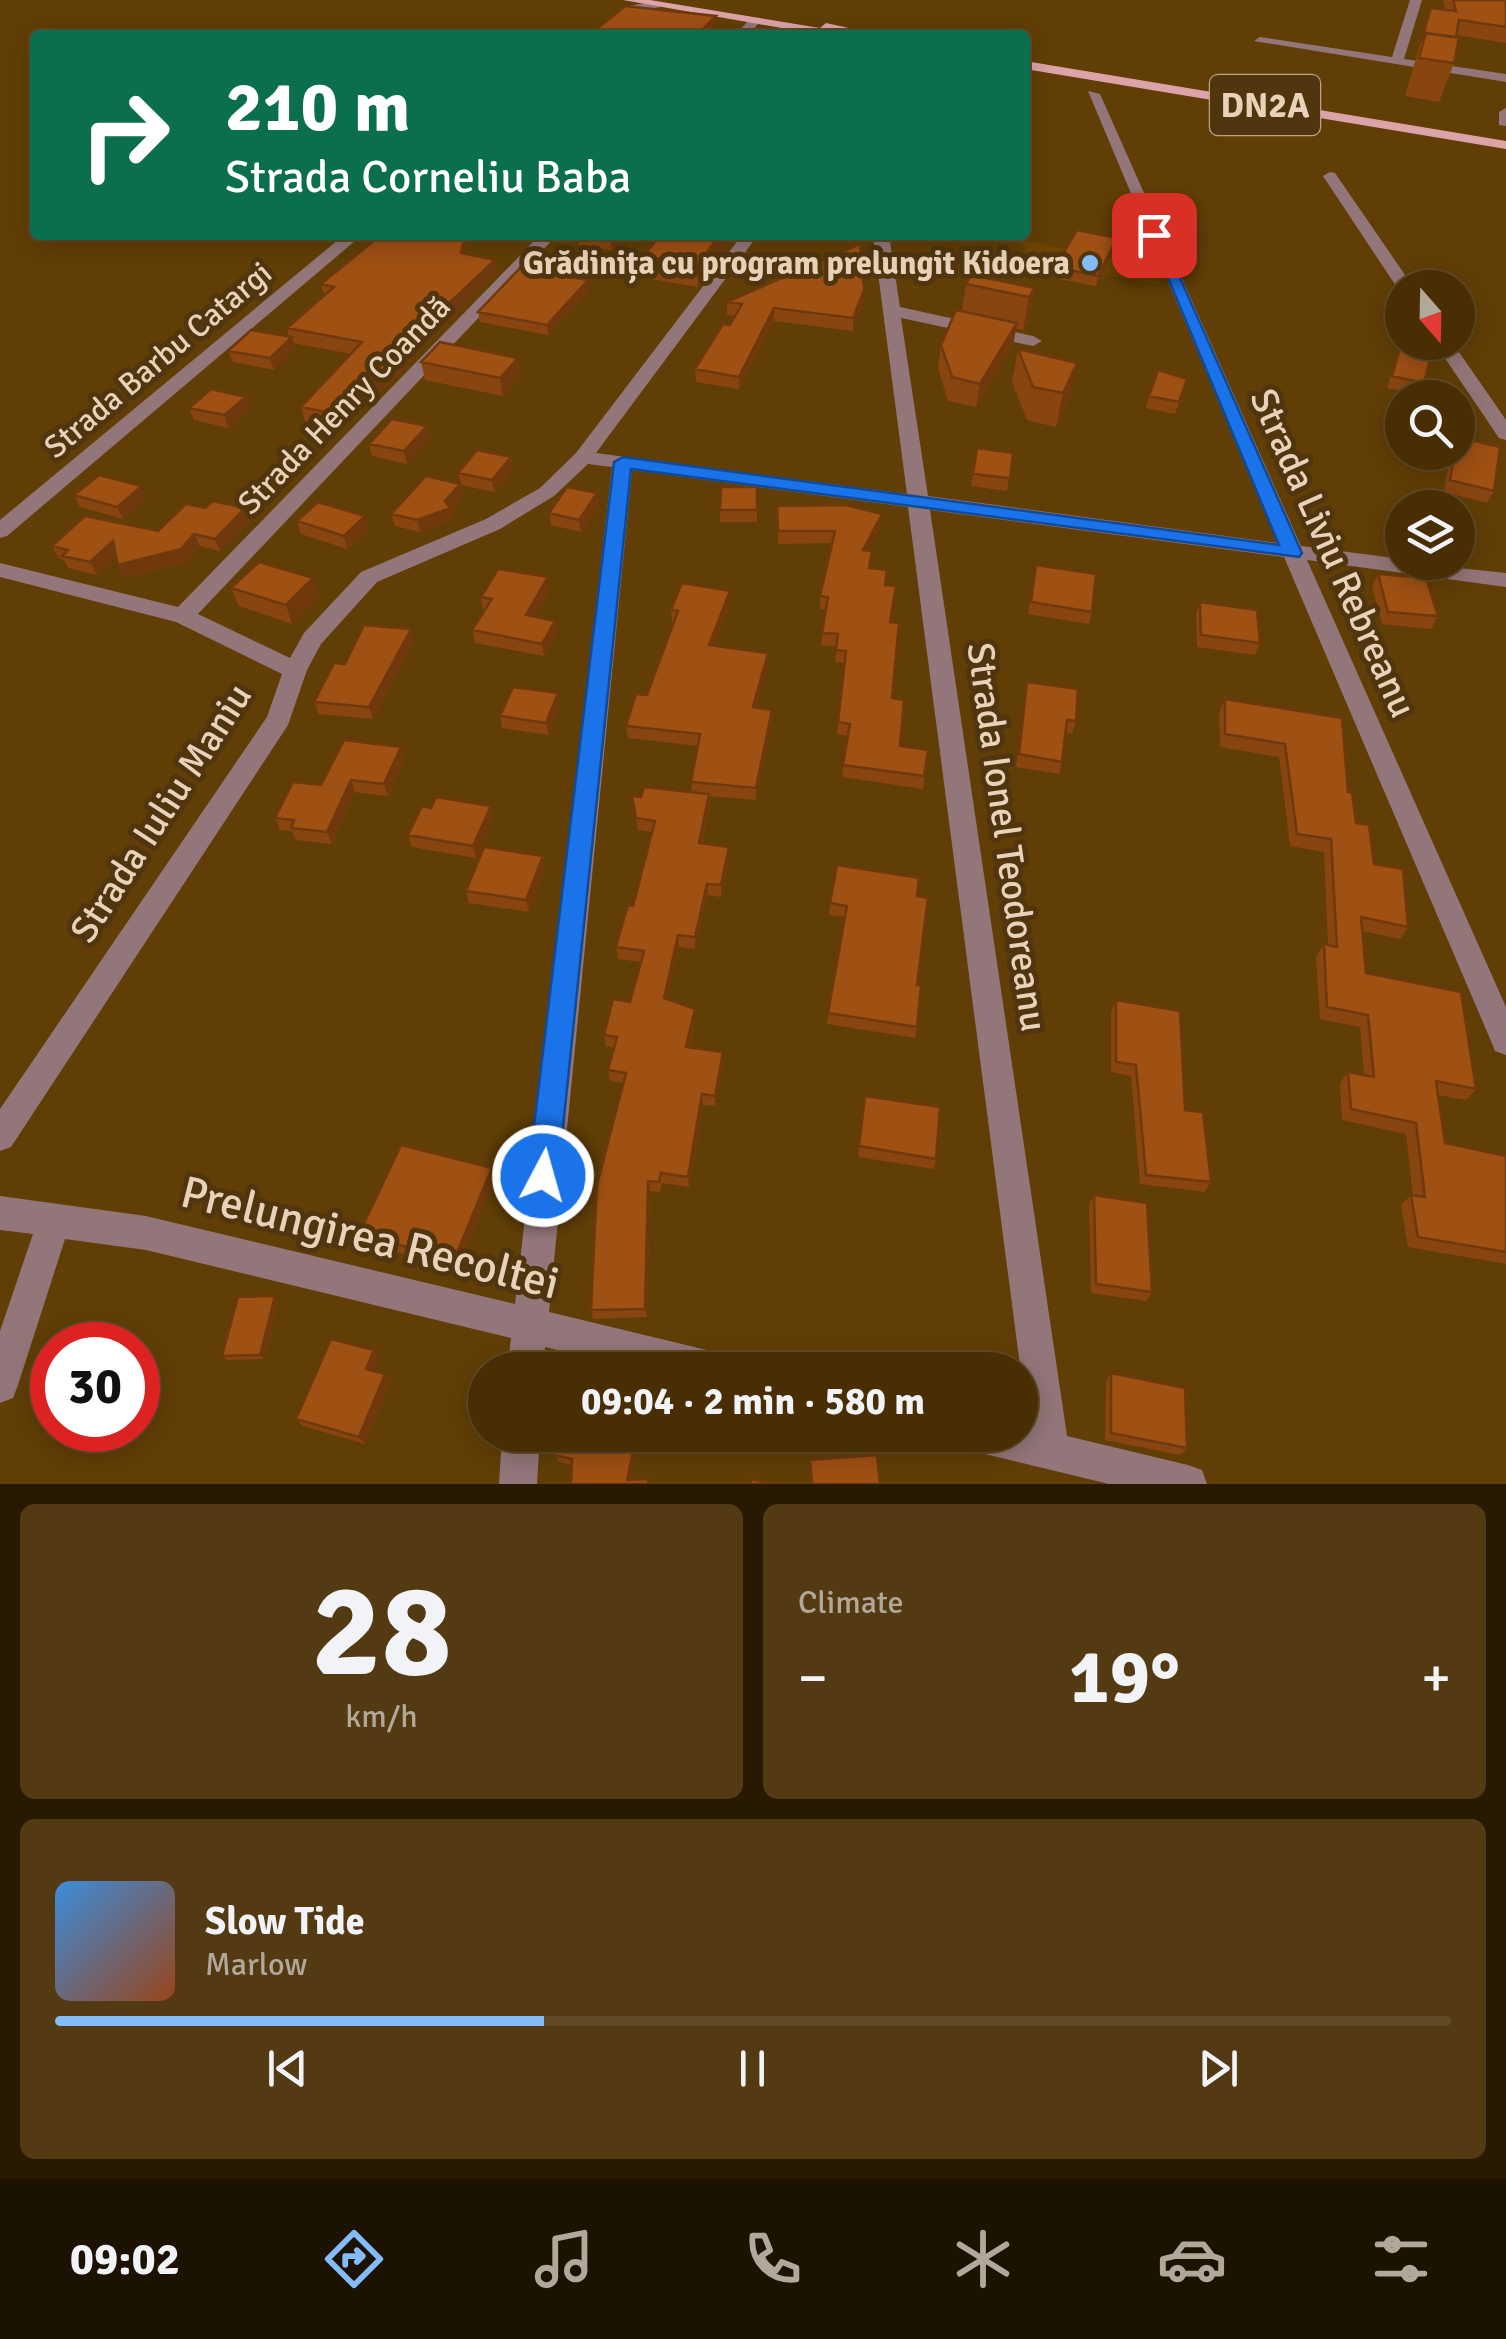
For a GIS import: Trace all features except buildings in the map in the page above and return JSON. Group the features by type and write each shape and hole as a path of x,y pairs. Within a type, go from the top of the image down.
{"main road":[{"path":"629,0 842,30"},
{"path":"660,2 814,30"},
{"name":"DN2A","path":"1030,63 1506,129"}],"street":[{"path":"1397,62 1416,0"},
{"path":"611,20 614,2"},
{"path":"599,30 633,8 660,2"},
{"path":"746,30 755,20"},
{"path":"1260,40 1506,78"},
{"name":"Strada Liviu Rebreanu","path":"1092,94 1506,1041"},
{"path":"1330,176 1394,270"},
{"name":"Strada Barbu Catargi","path":"0,531 348,240"},
{"name":"Strada Henry Coandă","path":"183,616 544,240"},
{"name":"Strada Iuliu Maniu","path":"0,1136 279,720 295,670 312,638 369,577 524,508 583,457 746,240"},
{"name":"Strada Ionel Teodoreanu","path":"882,240 1050,1451"},
{"path":"892,311 1032,341"},
{"path":"1455,360 1506,434"},
{"path":"583,457 1506,580"},
{"path":"526,1352 623,462"},
{"path":"0,570 183,616 295,670"},
{"name":"Prelungirea Recoltei","path":"0,1213 146,1233 640,1352"},
{"path":"0,1384 55,1218"},
{"path":"1038,1448 1188,1484"},
{"path":"518,1484 520,1452"}],"shaded area":[{"name":"Grădinița cu program prelungit Kidoera","path":"1021,240 1150,265 1161,285 1030,261"}],"place":[{"name":"Grădinița cu program prelungit Kidoera","path":"1090,263"}],"route":[{"path":"543,1176 623,462 1292,553 1154,235"}]}
